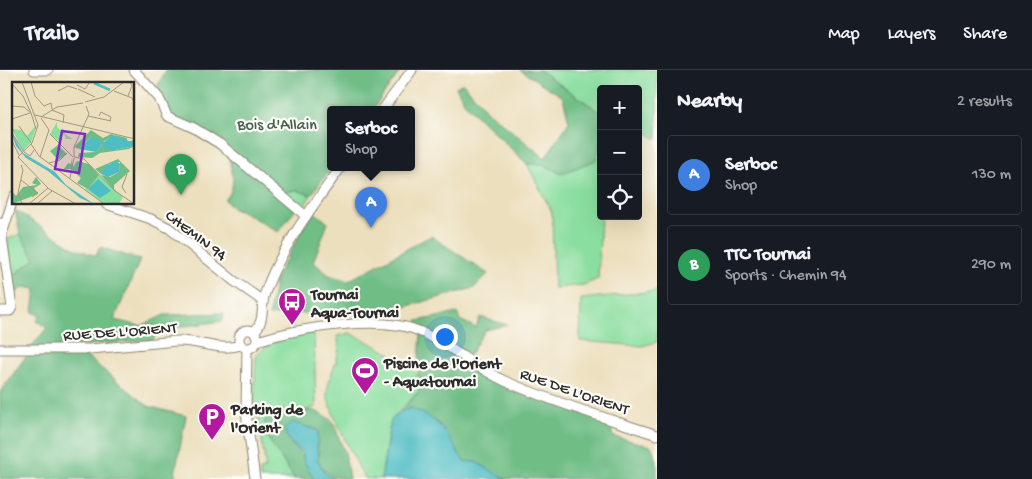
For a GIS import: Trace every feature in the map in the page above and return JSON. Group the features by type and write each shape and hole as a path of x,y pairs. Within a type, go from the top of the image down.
{"street":[{"path":"34,70 48,70"},
{"path":"134,70 159,98 167,116 194,128 220,144 306,216"},
{"path":"385,106 412,70"},
{"path":"244,347 252,348 255,336 262,322 264,301 269,283 306,216 338,171"},
{"path":"0,311 10,311 12,307 4,262 1,227 12,201"},
{"name":"CHEMIN 94","path":"109,205 151,219 169,228 210,262 264,301"},
{"path":"0,296 11,299"},
{"name":"RUE DE L'ORIENT","path":"255,336 305,328 380,325 410,328 448,346 504,381 657,435"},
{"path":"254,479 246,412 244,347 239,341 240,334 247,330 255,336"},
{"name":"RUE DE L'ORIENT","path":"0,349 90,349 191,340 226,348 244,347"}],"green space":[{"name":"Bois d'Allain","path":"166,70 401,70 375,106 327,106 327,171 329,171 311,195 296,190 285,192 268,182 296,209 278,232 240,210 233,209 225,200 229,195 232,185 229,156 167,116 154,92"},
{"path":"520,70 539,70 597,110 596,160 561,174 543,164 527,164 466,105 456,87 463,83 487,111 545,158 569,122 563,97"},
{"path":"539,70 657,70 657,139 643,130 642,132 642,85 597,85 597,110"},
{"path":"597,156 597,220 601,220 598,279 583,285 554,288 552,212 527,164 596,160"},
{"path":"279,188 285,192 296,190 311,195 303,208"},
{"path":"15,210 74,248 96,256 100,247 140,260 114,320 141,326 164,315 224,313 223,321 155,330 154,340 29,349 47,328 37,321 40,316 33,312 36,289 23,287 14,295 10,278 35,259 20,234"},
{"path":"313,211 328,223 313,262 329,275 348,281 431,236 488,274 474,288 397,309 346,314 319,312 269,316 276,277"},
{"path":"20,234 35,259 10,278 8,239"},
{"path":"657,291 657,342 642,346 580,341 581,299"},
{"path":"457,313 460,320 476,328 480,317 507,325 485,330 469,356 420,327 417,321"},
{"path":"314,333 316,407 303,411 279,410 267,437 295,479 260,479 260,470 266,468 258,417 253,415 256,356 267,346 275,342"},
{"path":"350,333 401,361 425,385 391,422 381,479 366,479 332,412 327,395 337,358 339,343 337,336"},
{"path":"421,333 511,388 612,423 612,436 651,446 657,460 657,479 506,479 476,462 464,462 439,423 411,408 400,412 425,385 418,375"},
{"path":"30,351 82,353 148,406 186,416 174,479 0,479 0,392"},
{"path":"279,410 315,411 332,420 345,453 349,479 334,477 326,472 317,459 319,457 317,447 318,431 314,428 302,428 291,444 302,456 314,479 295,479 267,437 265,420"}],"water":[{"path":"411,408 431,418 443,429 464,461 476,462 506,479 381,479 391,420 400,412"},
{"path":"292,422 318,431 317,447 319,457 317,459 325,473 334,479 314,479 303,460 303,453 287,437 285,429"}],"place":[{"name":"TTC Tournai","path":"181,195"},
{"name":"Serboc","path":"371,228"},
{"name":"Tournai Aqua-Tournai","path":"292,326"},
{"name":"Piscine de l'Orient - Aquatournai","path":"365,395"},
{"name":"Parking de l'Orient","path":"212,441"}]}
